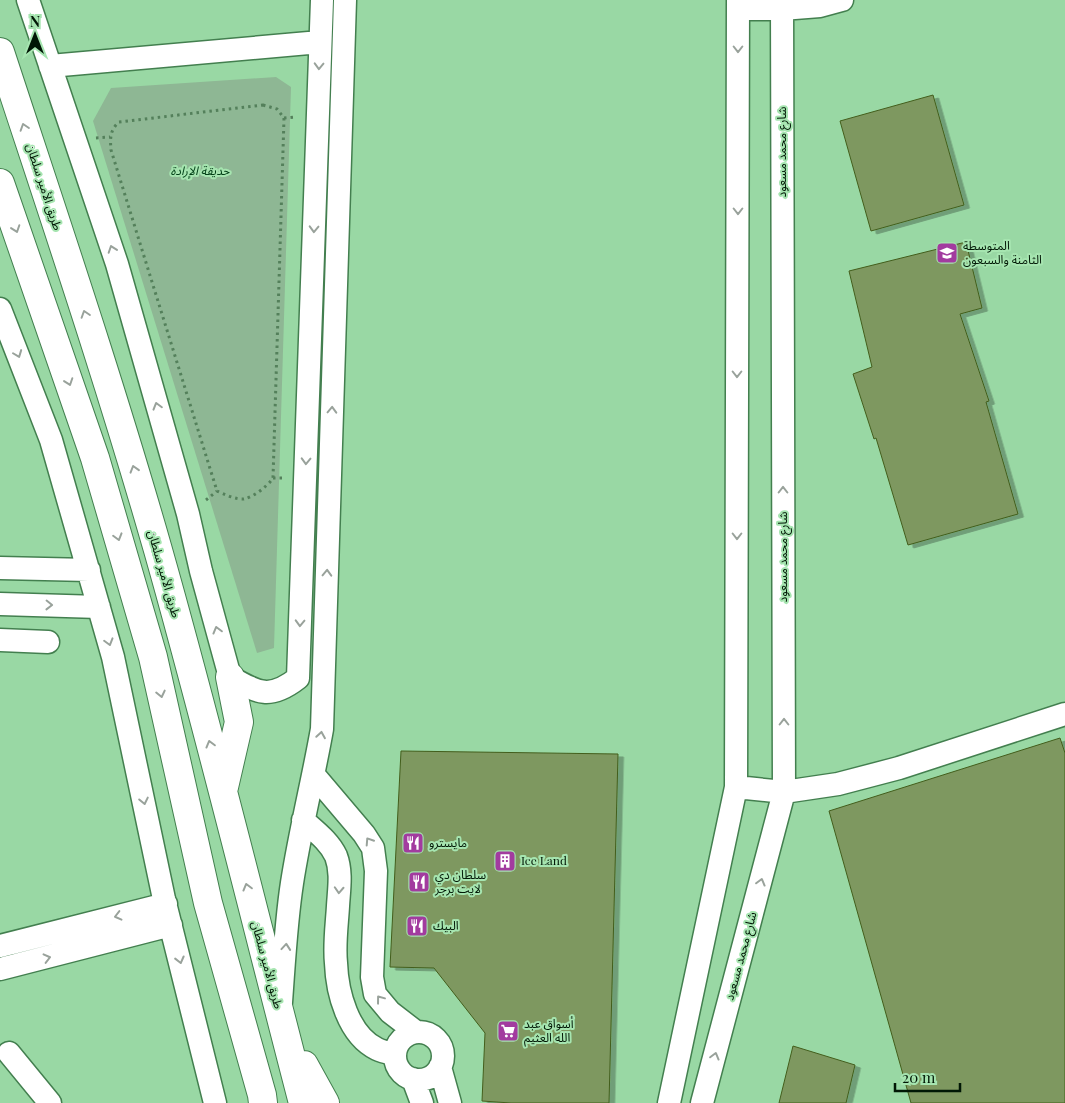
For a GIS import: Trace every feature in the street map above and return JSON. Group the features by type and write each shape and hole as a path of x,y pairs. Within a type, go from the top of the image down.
{"main road":[{"name":"طريق الأمير سلطان","path":"0,52 118,415 148,514 223,791 303,1103"},
{"path":"40,173 19,184 1,185 95,458 153,657 208,903 263,1103"},
{"path":"223,791 239,722 230,677"},
{"path":"280,1013 310,1079 325,1103"},
{"path":"244,1032 252,1103"}],"street":[{"path":"28,0 117,264 188,514 201,571 230,677 253,690 270,692 284,689 298,678 322,0"},
{"path":"280,1013 292,885 322,729 345,0"},
{"path":"670,1103 736,787 738,4 820,6 842,0"},
{"name":"شارع محمد مسعود","path":"702,1103 784,792 782,4"},
{"path":"50,66 320,42"},
{"path":"0,309 52,440 113,657 168,915 215,1103"},
{"path":"0,568 89,570"},
{"path":"0,604 99,607"},
{"path":"0,640 48,642"},
{"path":"736,787 784,792 838,784 899,768 1065,714"},
{"path":"314,775 374,848 376,871 372,977 376,994 390,1012 416,1032"},
{"path":"303,820 329,844 336,858 340,873 336,962 339,987 346,1011 355,1029 366,1042 377,1049 396,1054"},
{"path":"0,946 168,915"},
{"path":"0,970 168,915"},
{"path":"416,1032 426,1033 435,1038 442,1047 444,1057 440,1068 433,1076 428,1078 413,1079 403,1074 397,1065 396,1054 398,1044 406,1036 416,1032"},
{"path":"10,1053 50,1103"},
{"path":"440,1068 450,1103"},
{"path":"413,1079 422,1103"}],"path":[{"path":"263,106 277,109 284,118 272,478 270,483 254,494 242,499 217,491 111,150 110,137 114,126 119,122 263,106"}],"green space":[{"name":"حديقة الإرادة","path":"276,77 291,87 274,648 257,653 93,121 111,88"}],"building":[{"path":"933,95 964,205 871,231 840,121"},
{"path":"966,242 982,308 960,314 989,401 986,402 1018,514 908,545 876,438 874,439 853,374 872,367 849,271"},
{"path":"1060,738 1065,753 1065,1103 911,1103 829,811"},
{"name":"Ice Land","path":"401,751 618,754 609,1103 511,1103 482,1101 485,1033 434,968 390,967"},
{"path":"793,1046 855,1065 846,1103 779,1103"}],"place":[{"name":"المتوسطة الثامنة والسبعون","path":"947,253"},
{"name":"مايسترو","path":"413,843"},
{"name":"Ice Land","path":"505,861"},
{"name":"سلطان دي لايت برجر","path":"419,882"},
{"name":"البيك","path":"417,926"},
{"name":"أسواق عبد الله العثيم","path":"508,1031"}]}
